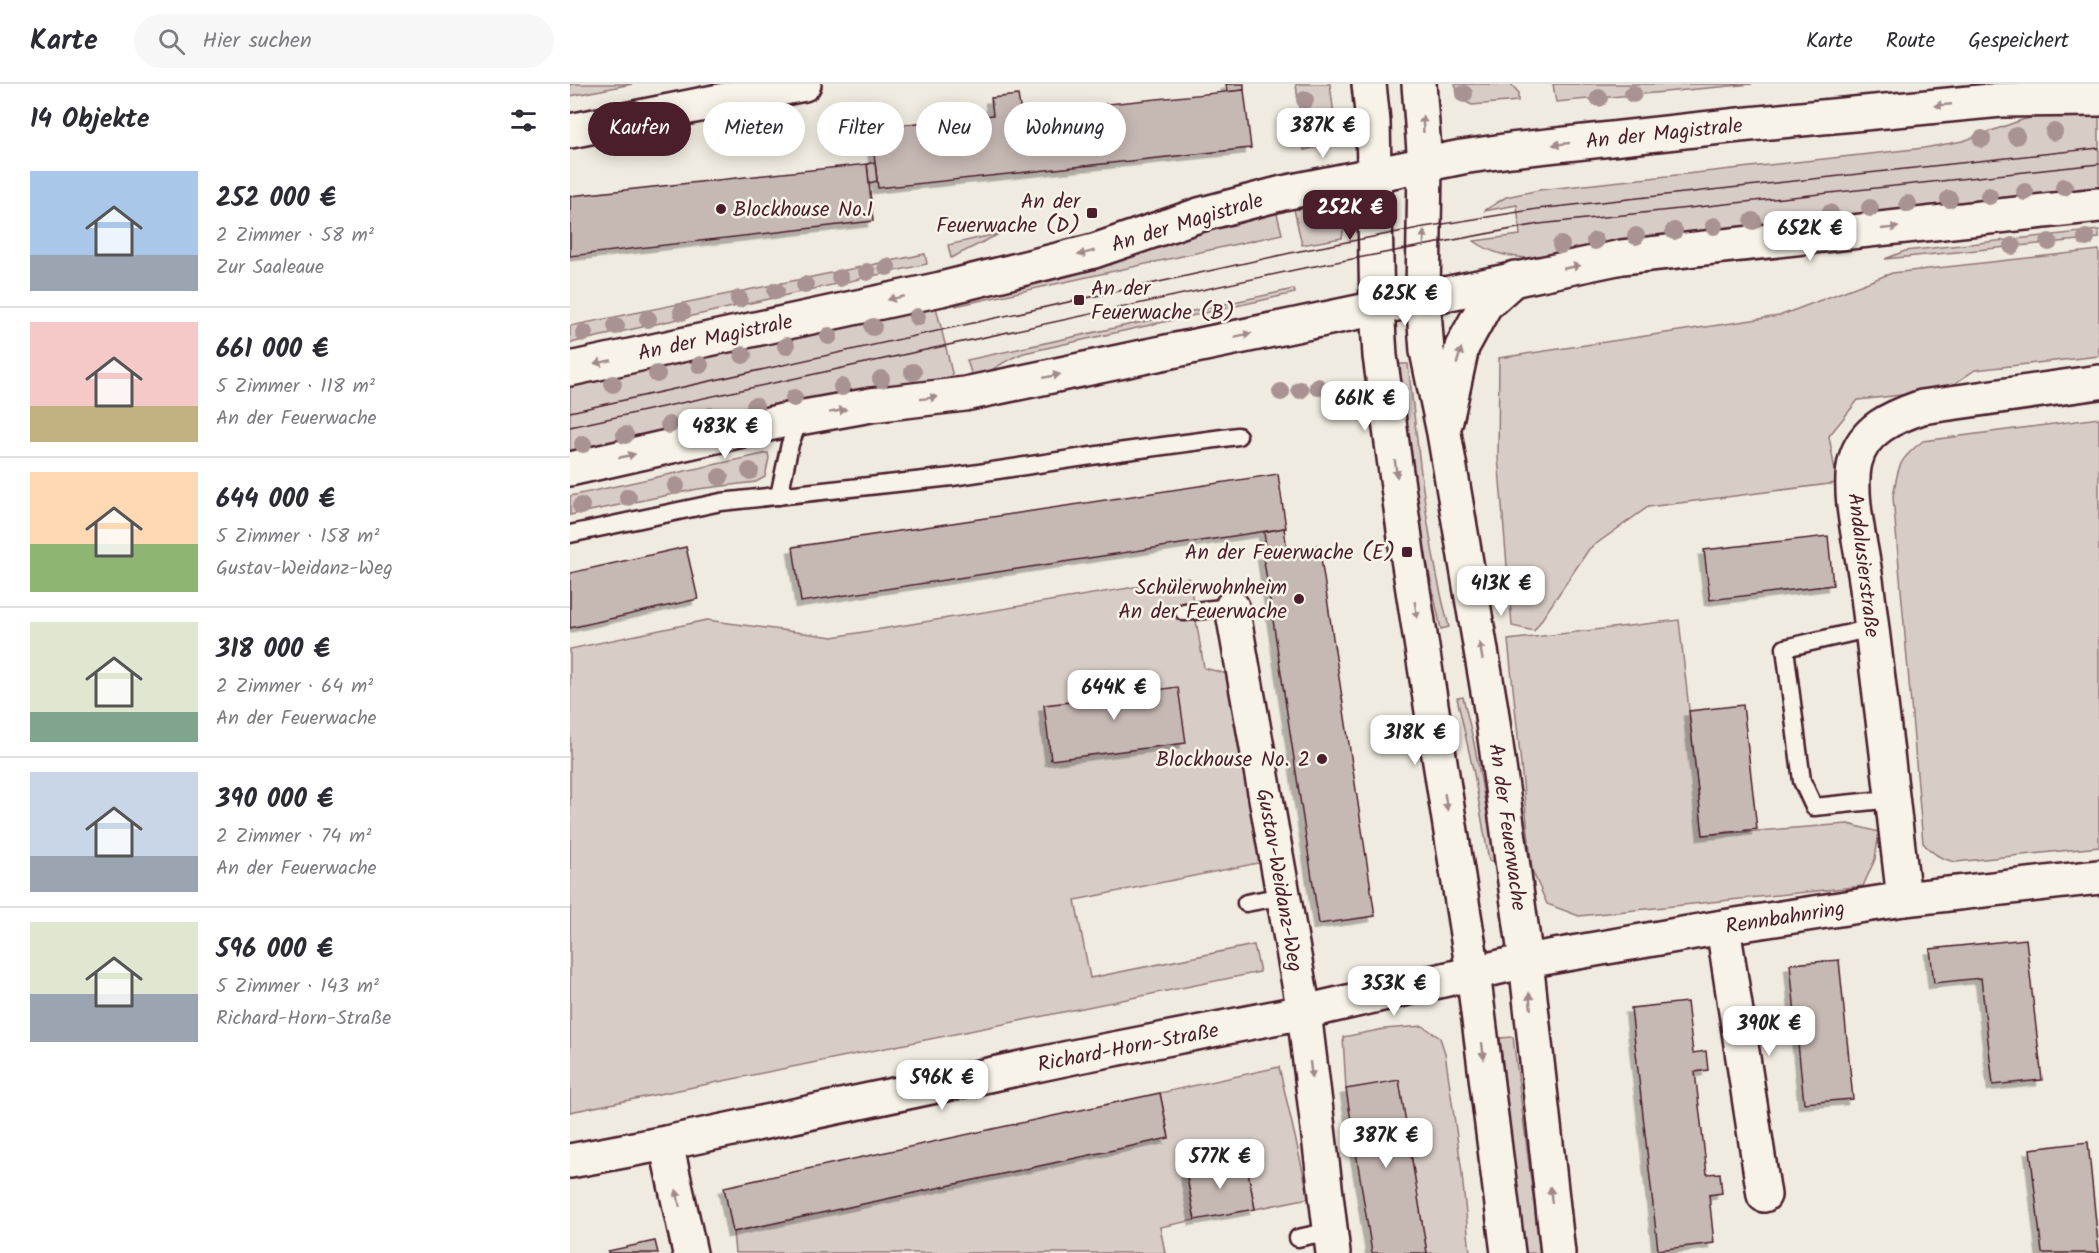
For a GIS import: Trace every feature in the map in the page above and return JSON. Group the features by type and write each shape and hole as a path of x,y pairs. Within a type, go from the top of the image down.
{"street":[{"path":"570,131 804,84"},
{"path":"1369,84 1373,122 1380,356 1407,552 1473,972 1508,1253"},
{"name":"An der Feuerwache","path":"1419,84 1425,164 1424,297 1430,372 1444,433 1491,709 1526,961 1558,1253"},
{"name":"An der Magistrale","path":"570,369 941,289 1094,251 1220,210 1282,193 1425,164 1511,150 1739,124 2001,100 2099,99"},
{"path":"570,469 800,418 871,405 965,394 1622,257 2099,205"},
{"path":"1444,433 1462,347 1485,305 1515,278"},
{"name":"Andalusierstraße","path":"1904,899 1872,628 1853,491 1855,462 1864,441 1881,425 1922,407 2099,382"},
{"name":"Gustav-Weidanz-Weg","path":"1232,607 1304,1012 1331,1242"},
{"name":"Rennbahnring","path":"1473,972 1723,927 1904,899 2099,877"},
{"path":"1723,927 1764,1195"},
{"name":"Richard-Horn-Straße","path":"570,1161 1304,1012 1473,972"},
{"path":"666,1143 690,1253"}],"lane":[{"path":"778,496 790,444 800,418"},
{"path":"570,534 721,502 952,477 1238,436"},
{"path":"1184,612 1232,607"},
{"path":"1872,628 1785,648 1802,781 1814,807 1893,799"},
{"path":"1246,903 1283,896"},
{"path":"1298,1238 1331,1242"}],"shaded area":[{"path":"570,84 632,84 570,96"},
{"path":"1296,84 1330,84 1334,115 1334,133 1316,147 1304,150"},
{"path":"1455,84 1511,84 1518,92 1518,101 1472,105 1460,99"},
{"path":"1553,84 1752,84 1556,102"},
{"path":"2040,116 2099,116 2099,189 1764,227 1688,232 1526,258 1499,253 1474,241 1520,235 1517,205 1484,211 1506,197 1539,190 1924,148 1963,141"},
{"path":"1294,209 1320,212 1345,222 1342,238 1302,245"},
{"path":"1276,210 1282,234 956,306 954,301 1068,275 1144,252 1221,224"},
{"path":"2099,230 2099,238 1885,259 1905,251"},
{"path":"1001,233 951,258 948,245"},
{"path":"2099,250 2099,356 1975,370 1945,390 1858,400 1829,436 1837,483 1648,507 1589,549 1534,631 1512,626 1498,457 1499,358 1779,316 1892,273"},
{"path":"925,254 927,264 570,343 570,326"},
{"path":"1294,289 1295,293 1024,353 973,379 967,360"},
{"path":"936,307 954,381 852,391 570,453 570,384"},
{"path":"1398,364 1408,364 1434,562 1449,627 1441,629 1423,544"},
{"path":"2099,418 2099,847 1956,862 1946,859 1934,853 1923,843 1893,497 1900,464 1908,453 1923,441"},
{"path":"768,453 765,477 756,482 698,489 570,515 570,496"},
{"path":"1189,578 1204,668 1235,676 1268,861 1075,900 1090,978 1254,945 1260,972 570,1112 570,649 707,620 833,637"},
{"path":"1679,620 1703,835 1848,824 1879,832 1875,859 1863,886 1579,916 1547,904 1532,870 1508,640"},
{"path":"1463,697 1496,860 1489,861 1474,774 1457,698"},
{"path":"1423,1026 1440,1038 1445,1053 1461,1165 1470,1253 1427,1253 1399,1081 1346,1089 1343,1037 1384,1029"},
{"path":"1513,1037 1540,1253 1524,1253 1500,1038"},
{"path":"1279,1067 1309,1198 1255,1209 1246,1161 1186,1172 1195,1220 1160,1227 1165,1253 735,1253 733,1232 1169,1138 1160,1093"}],"building":[{"path":"1226,84 1244,84 1244,90 1227,92"},
{"path":"1244,90 1251,148 878,188 874,156 904,156 904,124 916,123 916,156 992,156 991,98 1018,95 1019,102 1004,102 1004,156 1126,156 1126,102"},
{"path":"875,163 877,181 869,183 867,164"},
{"name":"Blockhouse No.1","path":"867,164 873,221 570,256 570,196"},
{"path":"1278,474 1286,528 801,602 793,547"},
{"path":"1284,528 1287,550 1267,553 1264,532"},
{"path":"1828,536 1833,585 1710,600 1704,550"},
{"name":"Blockhouse No. 2","path":"1319,545 1375,916 1319,924 1263,554"},
{"path":"686,547 698,599 570,628 570,573"},
{"path":"1108,670 1111,696 1178,687 1186,743 1051,760 1044,705 1088,700 1084,673"},
{"path":"1743,705 1757,829 1703,835 1689,711"},
{"path":"2026,939 2042,1080 1993,1085 1981,978 1934,983 1930,949"},
{"path":"1839,960 1853,1099 1804,1103 1790,964"},
{"path":"1687,1002 1693,1053 1706,1051 1708,1070 1695,1072 1707,1174 1720,1173 1722,1193 1709,1195 1714,1243 1658,1250 1631,1008"},
{"path":"1399,1080 1427,1253 1372,1253 1346,1089"},
{"path":"1160,1093 1169,1138 733,1232 724,1187"},
{"path":"2088,1142 2099,1253 2042,1253 2030,1149"},
{"path":"1246,1161 1255,1209 1195,1220 1186,1172"},
{"path":"655,1241 658,1253 608,1253 608,1251"}],"tram line":[{"path":"570,412 1295,252 1424,227 1537,209 2099,148"},
{"path":"570,427 1299,269 1539,224 2099,164"}],"place":[{"name":"Blockhouse No.1","path":"721,209"},
{"name":"An der Feuerwache (D)","path":"1092,213"},
{"name":"An der Feuerwache (B)","path":"1079,300"},
{"name":"An der Feuerwache (E)","path":"1407,552"},
{"name":"Schülerwohnheim An der Feuerwache","path":"1299,599"},
{"name":"Blockhouse No. 2","path":"1322,759"}]}
